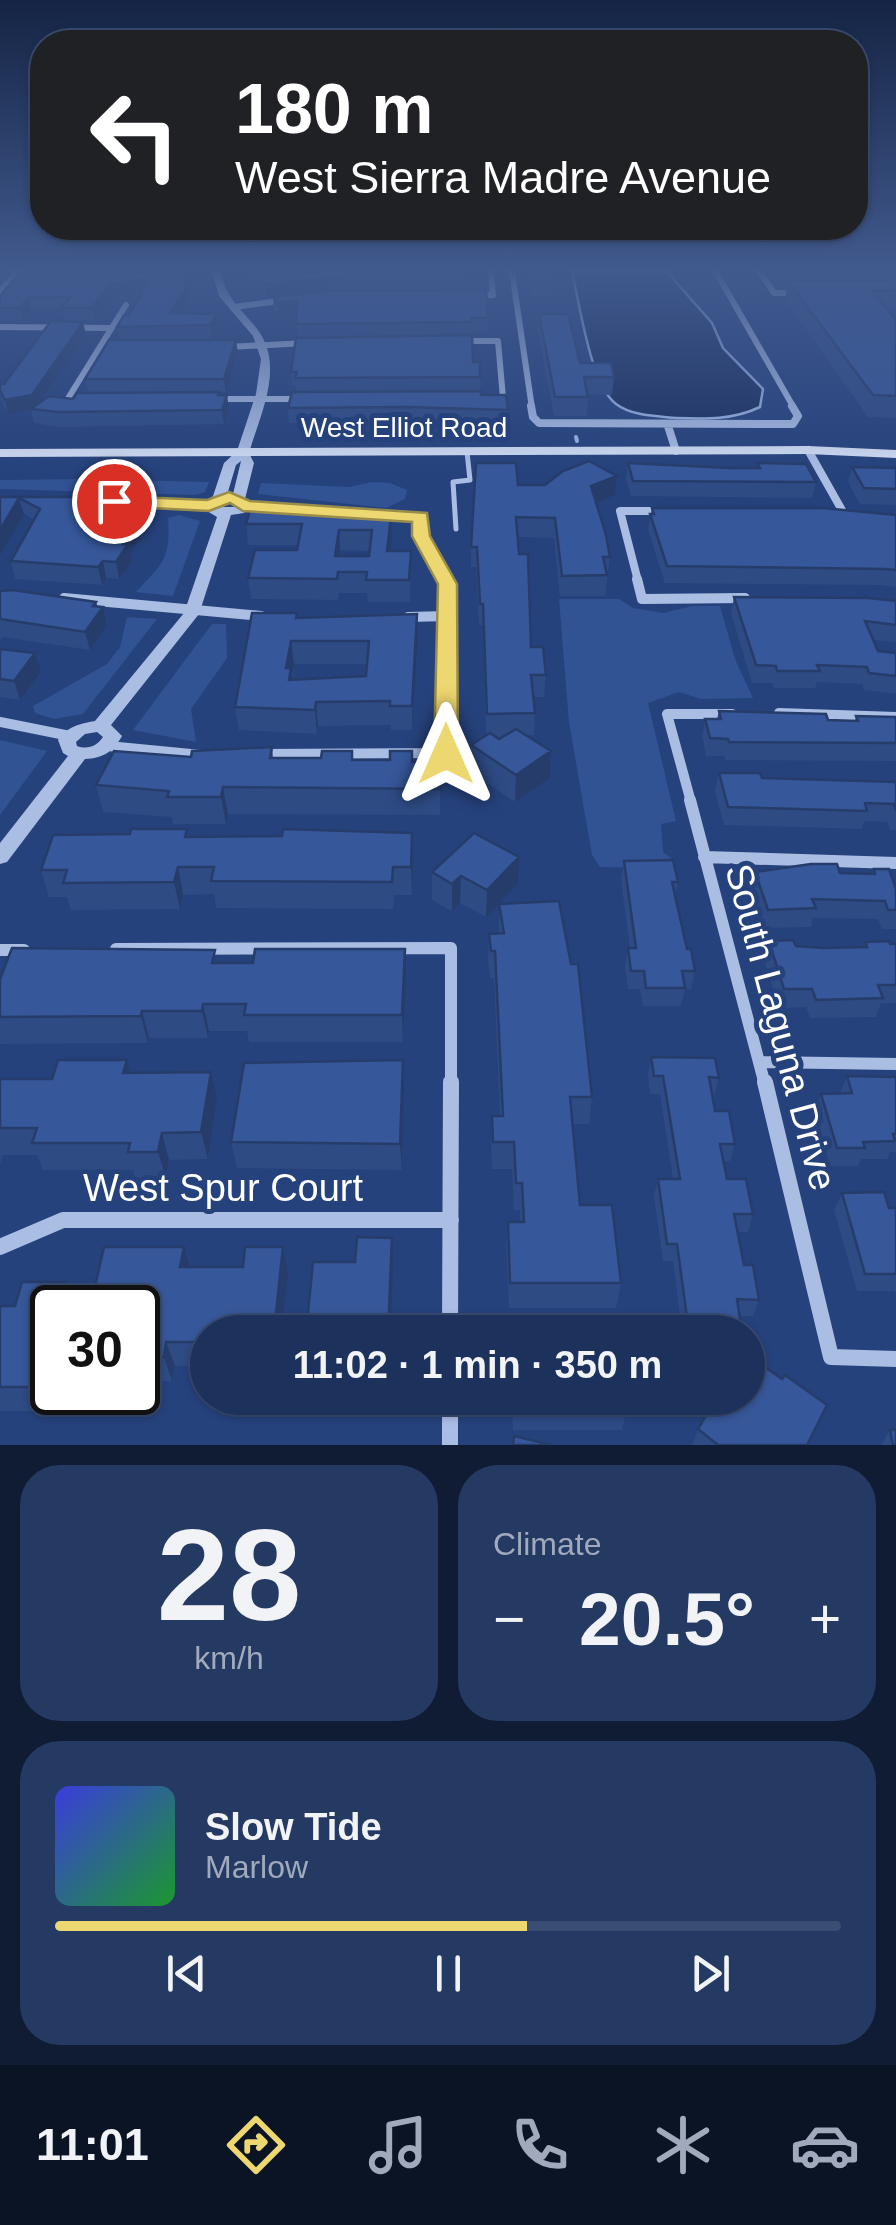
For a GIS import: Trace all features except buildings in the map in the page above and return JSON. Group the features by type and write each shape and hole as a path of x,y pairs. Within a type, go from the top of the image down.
{"main road":[{"name":"West Elliot Road","path":"0,453 676,451 696,438 808,450 896,454"},
{"name":"West Elliot Road","path":"808,450 896,446"}],"street":[{"path":"87,400 67,400 104,339"},
{"path":"102,726 176,637 192,610 230,463 243,452 265,375 261,339"},
{"path":"522,339 535,420 551,426 668,426 696,438 798,420 753,339"},
{"path":"461,341 498,341 503,398 484,398"},
{"path":"215,347 323,342"},
{"path":"99,347 118,347"},
{"path":"206,399 308,399"},
{"path":"668,426 676,451"},
{"path":"808,450 843,512"},
{"path":"241,502 248,462 243,452"},
{"path":"114,501 218,506 241,502 261,506"},
{"path":"676,510 620,511 642,599 749,598"},
{"path":"825,512 859,514"},
{"path":"253,754 446,754 447,584 421,536 420,517 372,516"},
{"path":"43,597 280,617"},
{"path":"392,617 447,616"},
{"name":"South Laguna Drive","path":"750,714 666,714 760,1062 831,1357 896,1360"},
{"path":"770,714 896,717"},
{"path":"0,722 94,753 108,746 214,755"},
{"path":"0,857 87,726 102,726 113,736 108,746"},
{"path":"704,858 896,863"},
{"path":"98,949 451,948 450,1315"},
{"path":"0,950 39,950"},
{"path":"760,1062 896,1064"},
{"name":"West Spur Court","path":"0,1247 64,1220 451,1220"},
{"path":"450,1415 450,1445"}],"lane":[{"path":"456,529 453,482 470,480 467,452"}],"shaded area":[{"path":"587,339 719,339 763,389 760,407 709,418 629,411 607,394"},
{"path":"0,480 209,482 205,492 195,495 0,489"},
{"path":"261,483 349,487 390,483 407,490 405,499 386,508 258,494"},
{"path":"179,515 200,521 173,596 136,592 163,560 168,518"},
{"path":"559,599 619,599 633,608 663,613 692,606 720,606 735,659 753,698 701,699 679,692 648,703 676,821 661,824 663,852 672,859 658,868 600,867 592,855 569,722"},
{"path":"127,617 157,619 83,714 54,719 35,713 33,706 107,664 120,647"},
{"path":"212,624 226,624 227,658 191,709 196,742 133,730"},
{"path":"0,740 47,751 0,815"}],"waterway":[{"path":"576,437 577,441"}],"route":[{"path":"114,501 209,506 229,497 242,501 243,506 420,517 421,536 447,584 446,754"}]}
